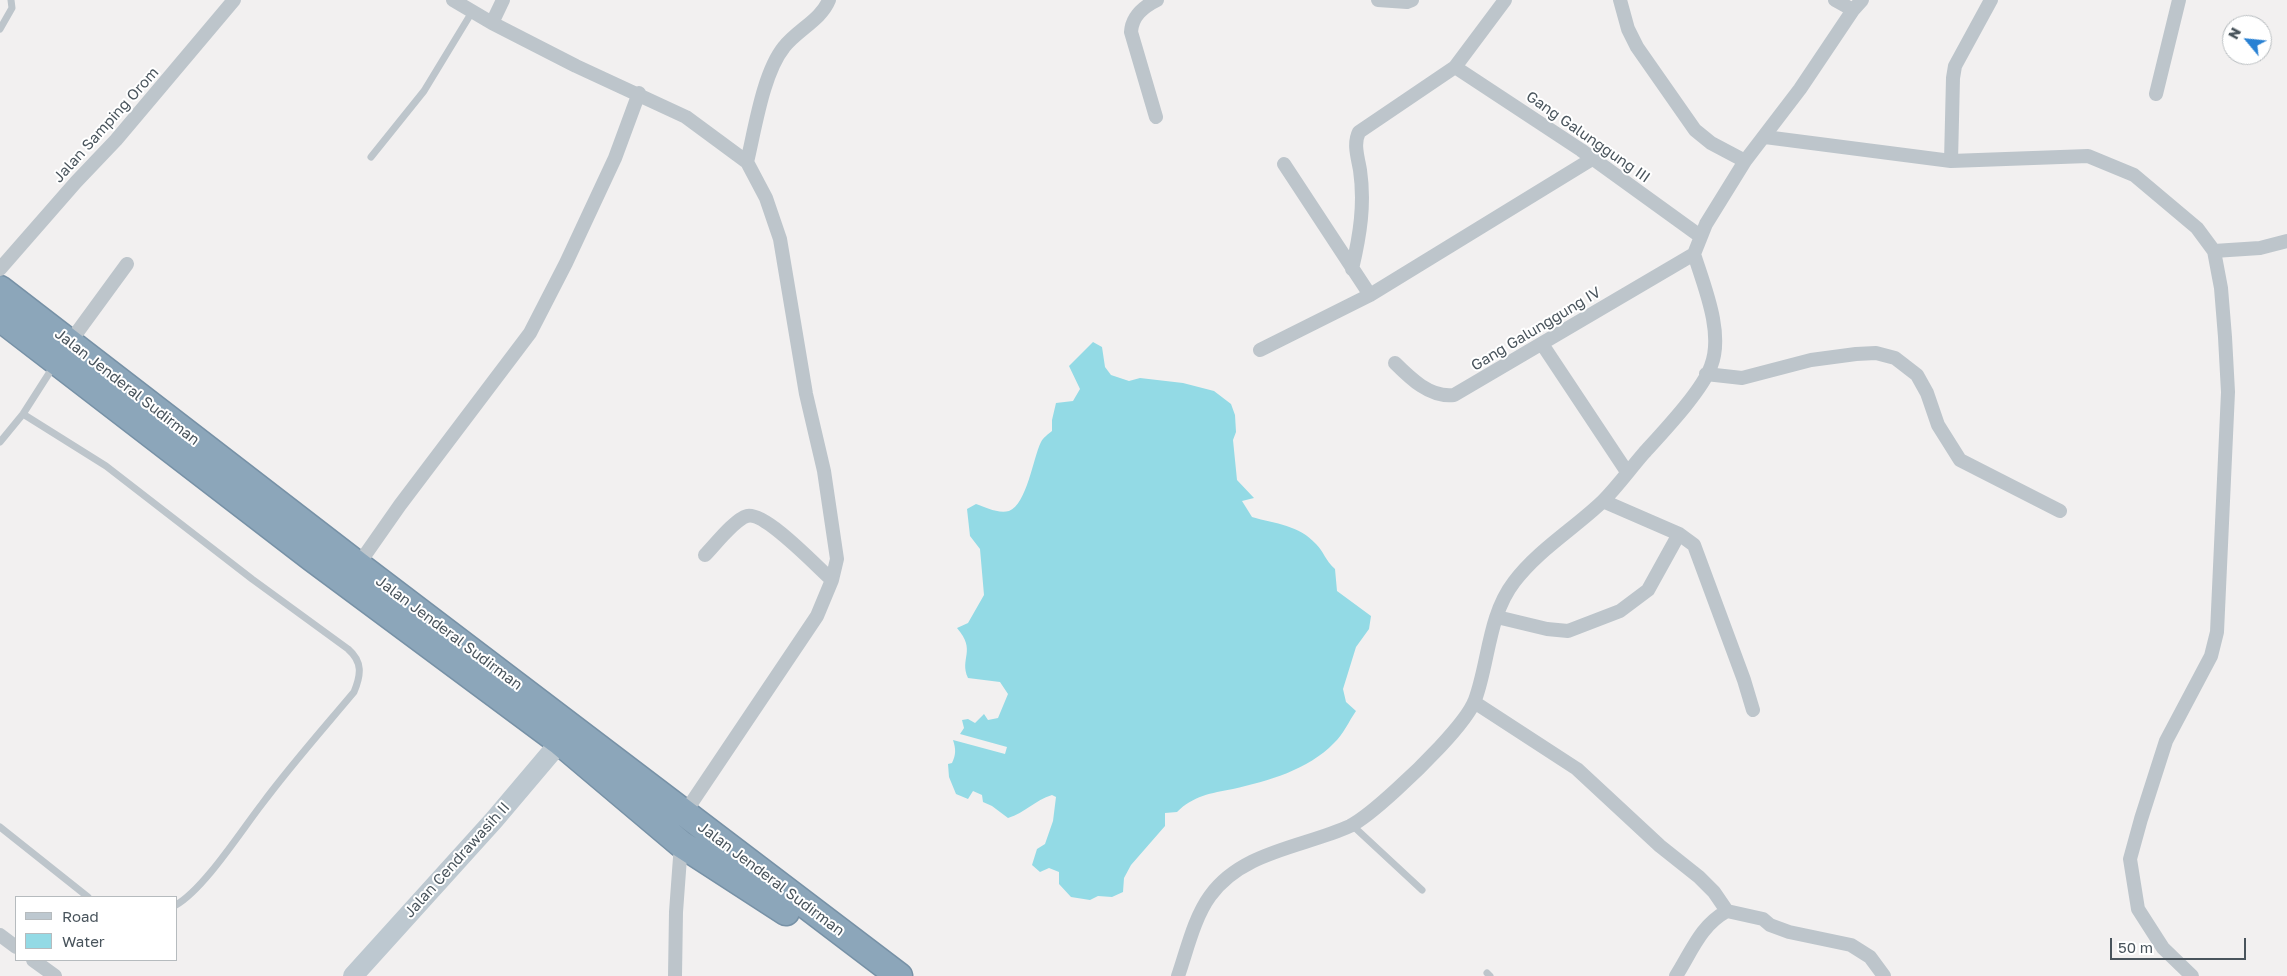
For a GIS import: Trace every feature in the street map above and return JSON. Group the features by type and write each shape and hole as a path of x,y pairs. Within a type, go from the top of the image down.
{"highway":[{"name":"Jalan Jenderal Sudirman","path":"0,289 63,351 320,563 560,742 681,844 772,891 899,976"},
{"name":"Jalan Jenderal Sudirman","path":"0,318 63,351 358,565 684,814 870,976"}],"street":[{"name":"Jalan Samping Orom","path":"0,269 76,182 116,140 234,0"},
{"path":"453,0 492,23 576,66 639,93 686,117 747,162 766,198 780,239 804,385 824,471 837,559 832,580 818,616 684,814"},
{"path":"492,23 503,0"},
{"path":"747,162 768,81 779,54 791,38 822,13 829,0"},
{"path":"1156,117 1131,32 1131,24 1139,12 1157,0"},
{"path":"1378,0 1407,2 1412,0"},
{"path":"1352,269 1360,235 1362,216 1362,187 1356,138 1362,129 1455,67 1505,0"},
{"path":"1620,0 1628,29 1637,47 1695,130 1711,143 1745,161"},
{"path":"1178,976 1200,913 1209,896 1236,871 1274,852 1352,825 1396,790 1451,734 1474,702 1493,627 1513,582 1564,534 1603,501 1688,401 1711,367 1716,346 1712,314 1694,254 1700,236 1745,161 1800,89 1857,5 1835,0"},
{"path":"1952,161 1953,78 1955,66 1991,0"},
{"path":"2156,94 2179,0"},
{"name":"Gang Galunggung III","path":"1455,67 1592,159 1700,236"},
{"path":"358,565 400,505 530,333 566,263 615,158 639,93"},
{"path":"1765,137 1952,161 2088,156 2109,163 2134,175 2196,228 2214,251 2221,288 2228,392 2217,632 2211,656 2166,741 2130,859 2138,909 2163,948 2192,976"},
{"path":"1260,350 1370,295 1592,159"},
{"path":"1284,164 1370,295"},
{"path":"2214,251 2260,248 2287,241"},
{"name":"Gang Galunggung IV","path":"1395,363 1409,378 1422,386 1445,396 1454,395 1694,254"},
{"path":"63,351 127,264"},
{"path":"1542,344 1628,472"},
{"path":"1706,374 1742,378 1811,360 1856,354 1876,353 1896,358 1917,375 1927,393 1938,426 1960,460 2060,511"},
{"path":"1603,501 1679,534 1694,545 1744,680 1753,710"},
{"path":"705,555 732,526 747,516 757,516 776,529 832,580"},
{"path":"1497,616 1547,629 1568,630 1620,611 1648,590 1679,534"},
{"path":"1474,702 1577,769 1660,846 1699,877 1714,892 1727,911"},
{"name":"Jalan Cendrawasih II","path":"353,976 488,827 560,742"},
{"path":"675,976 676,912 681,844"},
{"path":"1676,976 1704,928 1715,917 1727,911 1763,918 1770,925 1789,932 1851,945 1870,956 1884,976"},
{"path":"0,935 15,946"},
{"path":"34,961 55,976"}],"lane":[{"path":"0,28 12,8 11,0"},
{"path":"370,157 424,91 472,12"},
{"path":"0,442 23,414 63,351"},
{"path":"23,414 106,466 252,579 348,649 358,660 360,674 354,692 273,790 206,877 178,904"},
{"path":"1352,825 1422,890"},
{"path":"0,827 87,896"}],"water":[{"path":"1093,342 1102,347 1105,367 1111,375 1129,381 1140,378 1183,383 1214,391 1231,404 1235,415 1236,432 1233,440 1237,480 1254,498 1242,501 1252,517 1287,526 1309,538 1319,547 1335,569 1337,591 1371,616 1369,629 1356,647 1343,689 1346,702 1356,711 1337,740 1312,760 1287,773 1260,782 1203,796 1189,802 1177,812 1165,813 1165,826 1131,865 1124,878 1123,892 1112,897 1098,896 1090,900 1071,897 1059,884 1059,872 1049,868 1040,872 1032,865 1037,849 1045,844 1053,821 1056,797 1052,795 1046,797 1008,818 983,802 982,795 973,791 968,799 956,794 949,777 948,764 952,763 955,755 953,740 1005,754 1007,747 960,734 964,728 962,720 968,719 975,723 984,714 988,720 998,718 1008,694 1000,682 968,678 966,671 966,643 957,628 968,623 984,595 980,549 970,536 967,509 976,504 1000,512 1009,511 1015,507 1029,480 1041,442 1052,431 1052,420 1056,403 1073,401 1080,389 1069,366"}]}
